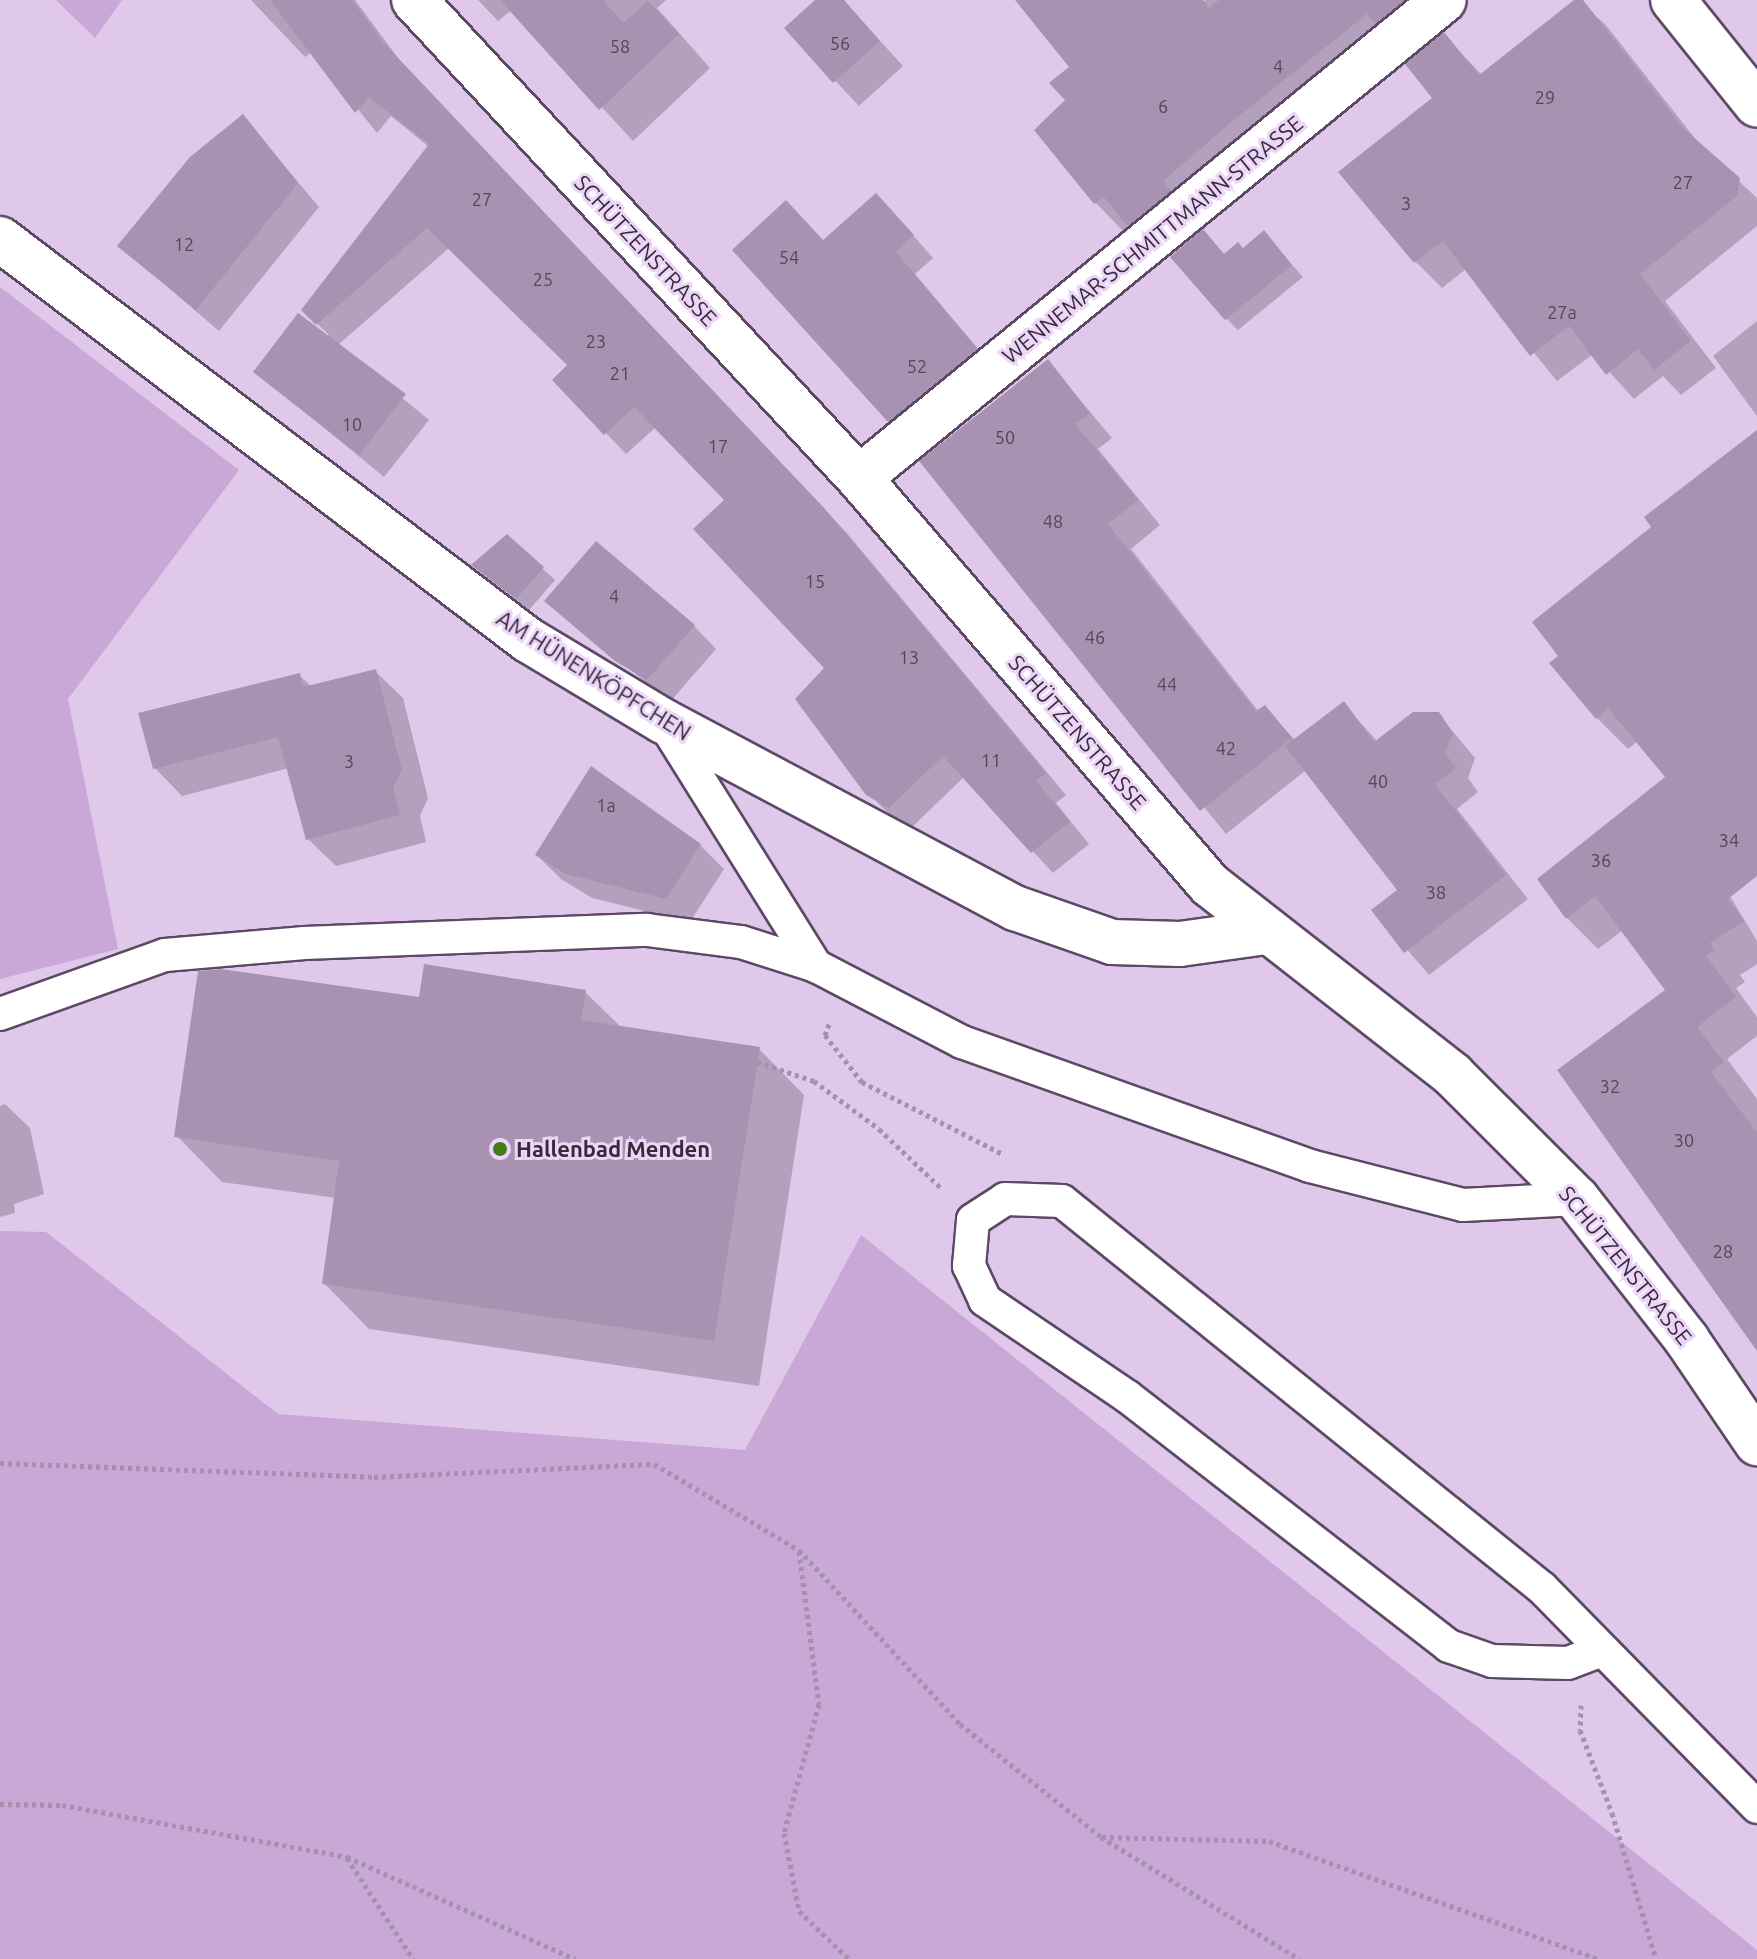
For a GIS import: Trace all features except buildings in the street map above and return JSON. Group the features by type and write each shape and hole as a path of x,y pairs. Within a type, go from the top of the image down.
{"street":[{"name":"SCHÜTZENSTRASSE","path":"414,0 859,478 1210,885 1266,932 1376,1011 1453,1075 1577,1199 1687,1340 1757,1443"},
{"name":"WENNEMAR-SCHMITTMANN-STRASSE","path":"859,478 1444,0"},
{"path":"1673,0 1757,105"},
{"name":"AM HÜNENKÖPFCHEN","path":"0,239 528,640 663,721 1015,908 1112,942 1180,944 1266,932"}],"lane":[{"path":"663,721 816,966"},
{"path":"0,1014 165,955 304,943 647,930 741,942 816,966 962,1042 1310,1166 1463,1205 1577,1199"},
{"path":"1602,1650 1568,1663 1492,1661 1449,1646 1128,1397 985,1300 969,1266 973,1220 1005,1199 1062,1201 1542,1588 1757,1807"}],"path":[{"path":"825,1035 862,1082 1009,1158 1005,1199"},
{"path":"757,1062 814,1081 879,1129 973,1220"},
{"path":"0,1463 374,1477 654,1464 799,1550 960,1724 1101,1837 1299,1959"},
{"path":"799,1550 819,1704 784,1833 799,1911 849,1959"},
{"path":"1581,1699 1580,1730 1612,1813 1656,1959"},
{"path":"0,1804 62,1805 347,1857 575,1959"},
{"path":"1101,1837 1269,1841 1599,1959"},
{"path":"347,1857 413,1959"}],"shaded area":[{"path":"56,0 122,0 95,38"},
{"path":"0,287 239,470 68,699 118,949 0,979"},
{"path":"0,1231 46,1232 278,1414 745,1450 861,1235 1757,1950 1757,1959 0,1959"}],"place":[{"name":"Hallenbad Menden","path":"500,1149"}]}
